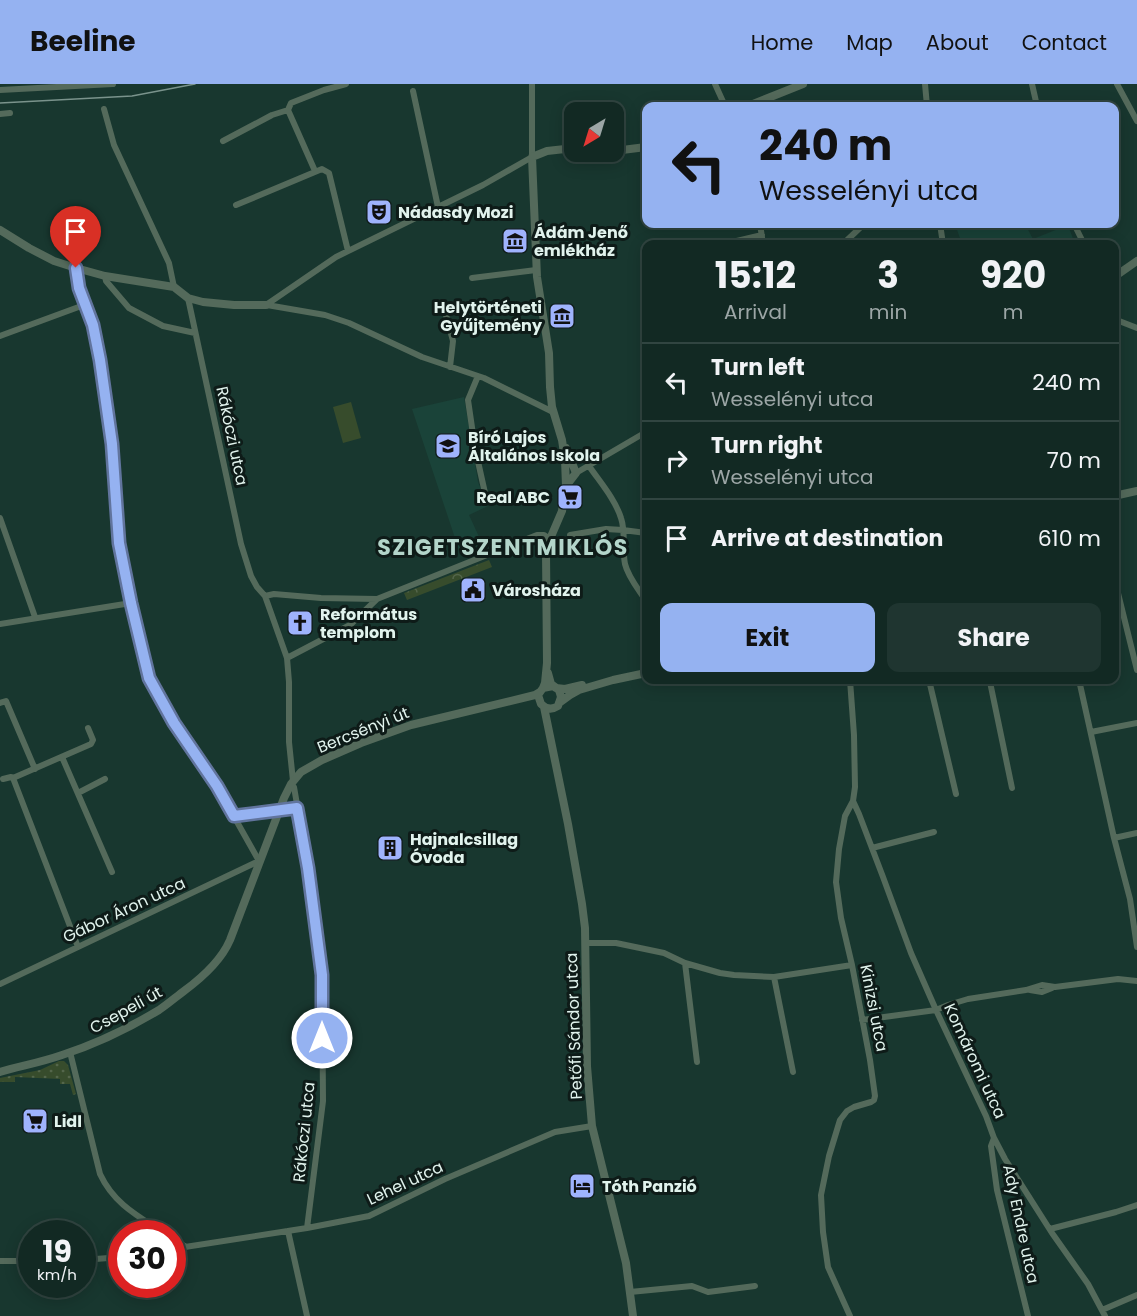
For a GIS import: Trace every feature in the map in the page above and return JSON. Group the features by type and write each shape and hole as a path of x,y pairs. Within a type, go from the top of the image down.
{"street":[{"path":"0,90 41,86 112,84"},
{"path":"315,171 288,110 291,103 346,84"},
{"path":"531,84 536,270 549,352 553,412 576,473"},
{"path":"715,84 723,102"},
{"path":"758,102 803,84"},
{"path":"925,84 927,102"},
{"path":"1032,84 1036,102"},
{"path":"1117,84 1137,121"},
{"path":"413,91 438,207"},
{"path":"104,108 114,145 169,263 174,287"},
{"path":"223,141 272,115 288,110"},
{"path":"0,114 10,113"},
{"path":"624,150 642,148"},
{"path":"266,304 336,257 483,185 532,157 547,151 564,149"},
{"path":"236,205 322,169 329,173 348,251"},
{"path":"761,228 763,240"},
{"path":"847,240 860,228"},
{"path":"2,234 46,257 76,268 105,276 174,287 188,298 203,302 234,305 266,304 324,315 350,323 422,357 478,376 553,412"},
{"path":"741,240 762,235"},
{"path":"1119,274 1137,261"},
{"path":"76,268 79,288 93,325 100,360 112,444 119,543 149,678 166,710 217,786 259,861"},
{"path":"472,278 536,270"},
{"path":"105,276 106,281 129,308 163,326 195,333"},
{"path":"281,295 287,308"},
{"name":"Rákóczi utca","path":"188,298 241,544 251,576 265,596 287,658 289,742 322,975 323,1101 307,1228"},
{"path":"443,304 453,341 450,366"},
{"path":"0,336 84,305"},
{"path":"1119,321 1137,328"},
{"path":"478,376 468,400 485,494"},
{"path":"566,486 576,473 642,434"},
{"path":"562,440 566,486 562,511 547,546 545,558 547,663 545,686 538,698 542,706 548,708 557,705 574,692 613,680"},
{"path":"589,466 617,509 623,523 625,563 642,595"},
{"path":"1119,495 1137,491"},
{"path":"0,518 35,617"},
{"path":"570,535 606,529 642,532"},
{"path":"287,658 350,625 377,599 537,535 544,535 550,539"},
{"path":"265,596 274,594 377,599"},
{"path":"1119,597 1137,670"},
{"path":"0,624 131,603"},
{"path":"547,663 549,680 561,697 557,705"},
{"path":"542,690 554,687 565,689 642,674"},
{"name":"Kinizsi utca","path":"850,684 855,788 853,801 845,816 836,882 875,1092 874,1100 847,1111 840,1120 829,1156 821,1195 828,1267 850,1316"},
{"path":"931,684 956,794"},
{"path":"990,684 1012,788"},
{"path":"1080,684 1130,899 1137,947"},
{"name":"Bercsényi út","path":"259,861 286,793 301,772 314,764 375,737 428,720 535,695 542,690"},
{"path":"0,703 6,701 35,769"},
{"name":"Bercsényi út","path":"498,705 530,702 542,706"},
{"name":"Petőfi Sándor utca","path":"550,734 552,716 557,705"},
{"name":"Petőfi Sándor utca","path":"542,706 550,734 582,904 587,1066 592,1126 626,1263 633,1316"},
{"path":"1091,732 1137,723"},
{"path":"3,779 13,778 62,758 93,742 88,728"},
{"path":"62,758 112,872"},
{"path":"13,778 78,947"},
{"path":"78,793 105,779"},
{"name":"Komáromi utca","path":"853,801 860,814 911,953 994,1138 1050,1229 1088,1284 1104,1313"},
{"path":"234,816 297,808"},
{"path":"872,848 934,832"},
{"path":"1114,838 1137,833"},
{"name":"Gábor Áron utca","path":"0,984 259,861"},
{"name":"Csepeli út","path":"0,1072 70,1052 114,1034 160,1009 189,987 223,954 259,861"},
{"path":"585,943 616,944 664,953 685,963 720,973 774,977 852,965"},
{"path":"685,963 697,1062"},
{"path":"774,977 793,1072"},
{"path":"862,1020 936,1010 968,999 1026,990 1042,985 1055,987 1118,979 1137,981"},
{"path":"70,1052 100,1174 110,1194 124,1207 144,1220"},
{"name":"Lehel utca","path":"186,1247 369,1216 445,1179 555,1132 592,1126"},
{"name":"Ady Endre utca","path":"994,1138 991,1146 998,1190 1028,1316"},
{"path":"1050,1229 1137,1205"},
{"path":"288,1231 307,1316"},
{"path":"0,1261 18,1261"},
{"path":"630,1292 692,1286 708,1292 755,1286"},
{"path":"1104,1313 1137,1295"}],"shaded area":[{"path":"956,228 1027,228 1033,239 1060,228 1069,228 1074,240 961,240"},
{"name":"Bíró Lajos Általános Iskola","path":"464,397 478,482 488,506 469,515 481,541 459,550 412,409"}],"green space":[{"path":"351,402 361,438 343,443 333,407"},
{"path":"489,560 492,567 407,600 404,593"},
{"path":"64,1061 68,1065 76,1094 73,1095 70,1084 60,1084 60,1079 15,1077 15,1082 0,1082 0,1078 40,1070"}],"tram line":[{"path":"0,103 132,96 195,84"}],"place":[{"name":"Nádasdy Mozi","path":"379,212"},
{"name":"Ádám Jenő emlékház","path":"515,241"},
{"name":"Helytörténeti Gyűjtemény","path":"562,316"},
{"name":"Bíró Lajos Általános Iskola","path":"448,446"},
{"name":"Real ABC","path":"570,497"},
{"name":"Városháza","path":"473,590"},
{"name":"Református templom","path":"300,623"},
{"name":"Hajnalcsillag Óvoda","path":"390,848"},
{"name":"Lidl","path":"35,1121"},
{"name":"Tóth Panzió","path":"582,1186"}],"district":[{"name":"SZIGETSZENTMIKLÓS","path":"503,547"}],"route":[{"path":"76,268 79,288 93,325 100,360 112,444 119,543 149,678 174,723 217,786 234,816 297,808 308,868 322,975 322,1038"}]}
